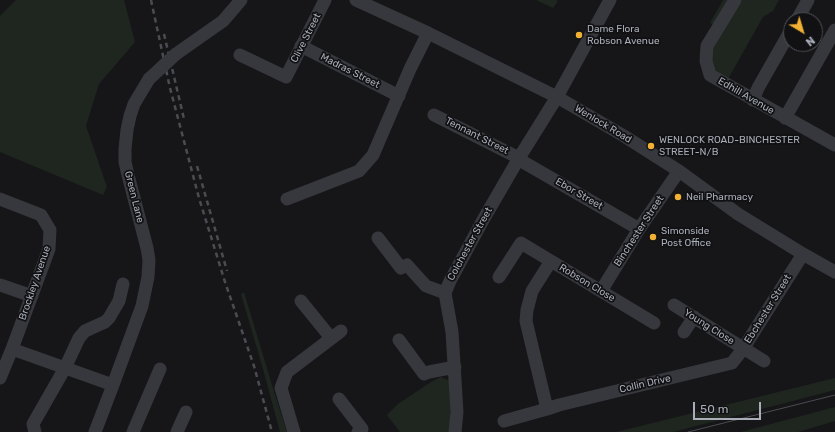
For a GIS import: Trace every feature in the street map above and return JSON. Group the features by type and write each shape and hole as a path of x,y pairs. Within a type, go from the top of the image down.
{"street":[{"name":"Green Lane","path":"95,432 142,306 148,277 149,260 147,248 125,162 126,130 134,104 149,79 176,54 223,20 241,0"},
{"name":"Clive Street","path":"240,55 286,77 325,0"},
{"name":"Wenlock Road","path":"356,0 428,33 557,96 679,171 738,214 835,272"},
{"path":"557,96 610,0"},
{"name":"Edhill Avenue","path":"735,0 707,46 706,62 710,75 835,145"},
{"path":"801,12 808,0"},
{"path":"785,118 835,30"},
{"path":"287,199 359,171 373,155 410,69 428,33"},
{"path":"753,100 758,88 783,44"},
{"name":"Madras Street","path":"301,46 399,96"},
{"name":"Colchester Street","path":"455,432 458,412 455,367 452,332 445,293 450,281 519,158 557,96"},
{"name":"Tennant Street","path":"434,115 519,158"},
{"name":"Ebor Street","path":"519,158 639,229"},
{"name":"Binchester Street","path":"601,291 639,229 679,171"},
{"name":"Brockley Avenue","path":"0,199 41,215 50,230 49,250 0,378"},
{"path":"378,238 401,268 407,264 426,286 445,293"},
{"name":"Robson Close","path":"499,277 520,243 654,323"},
{"name":"Ebchester Street","path":"732,364 744,349 803,254"},
{"path":"551,261 532,291 526,321 553,407"},
{"path":"35,432 33,424 65,368 79,338 86,331 105,322 123,303 123,284"},
{"path":"0,285 32,296"},
{"path":"294,432 281,388 287,372 336,334 301,301"},
{"name":"Young Close","path":"674,304 764,361"},
{"path":"684,332 694,317"},
{"path":"399,340 424,374 455,367"},
{"path":"12,349 113,385"},
{"name":"Collin Drive","path":"504,421 553,407 732,364"},
{"path":"133,432 160,368"},
{"path":"338,399 362,429 358,432"},
{"path":"177,432 186,412"}],"shaded area":[{"path":"16,0 124,0 135,42 99,84 86,126 107,187 103,195 0,152 0,16"},
{"path":"536,0 556,0 558,1 553,8"},
{"path":"723,0 732,0 717,27 710,23"},
{"path":"741,0 779,0 773,11 763,17 728,79 713,70 710,53"},
{"path":"244,292 287,432 280,432 241,294"},
{"path":"441,377 450,381 450,432 400,432 387,415 398,404"},
{"path":"835,378 835,390 673,432 616,432"},
{"path":"835,407 835,421 798,432 741,432"}],"tram line":[{"path":"688,432 835,395"}],"railway":[{"path":"151,0 170,88 199,198 225,282 254,366 272,432"},
{"path":"164,34 184,119"},
{"path":"197,166 227,271"}],"place":[{"name":"Dame Flora Robson Avenue","path":"579,35"},
{"name":"WENLOCK ROAD-BINCHESTER STREET-N/B","path":"651,146"},
{"name":"Neil Pharmacy","path":"678,197"},
{"name":"Simonside Post Office","path":"653,237"}]}
